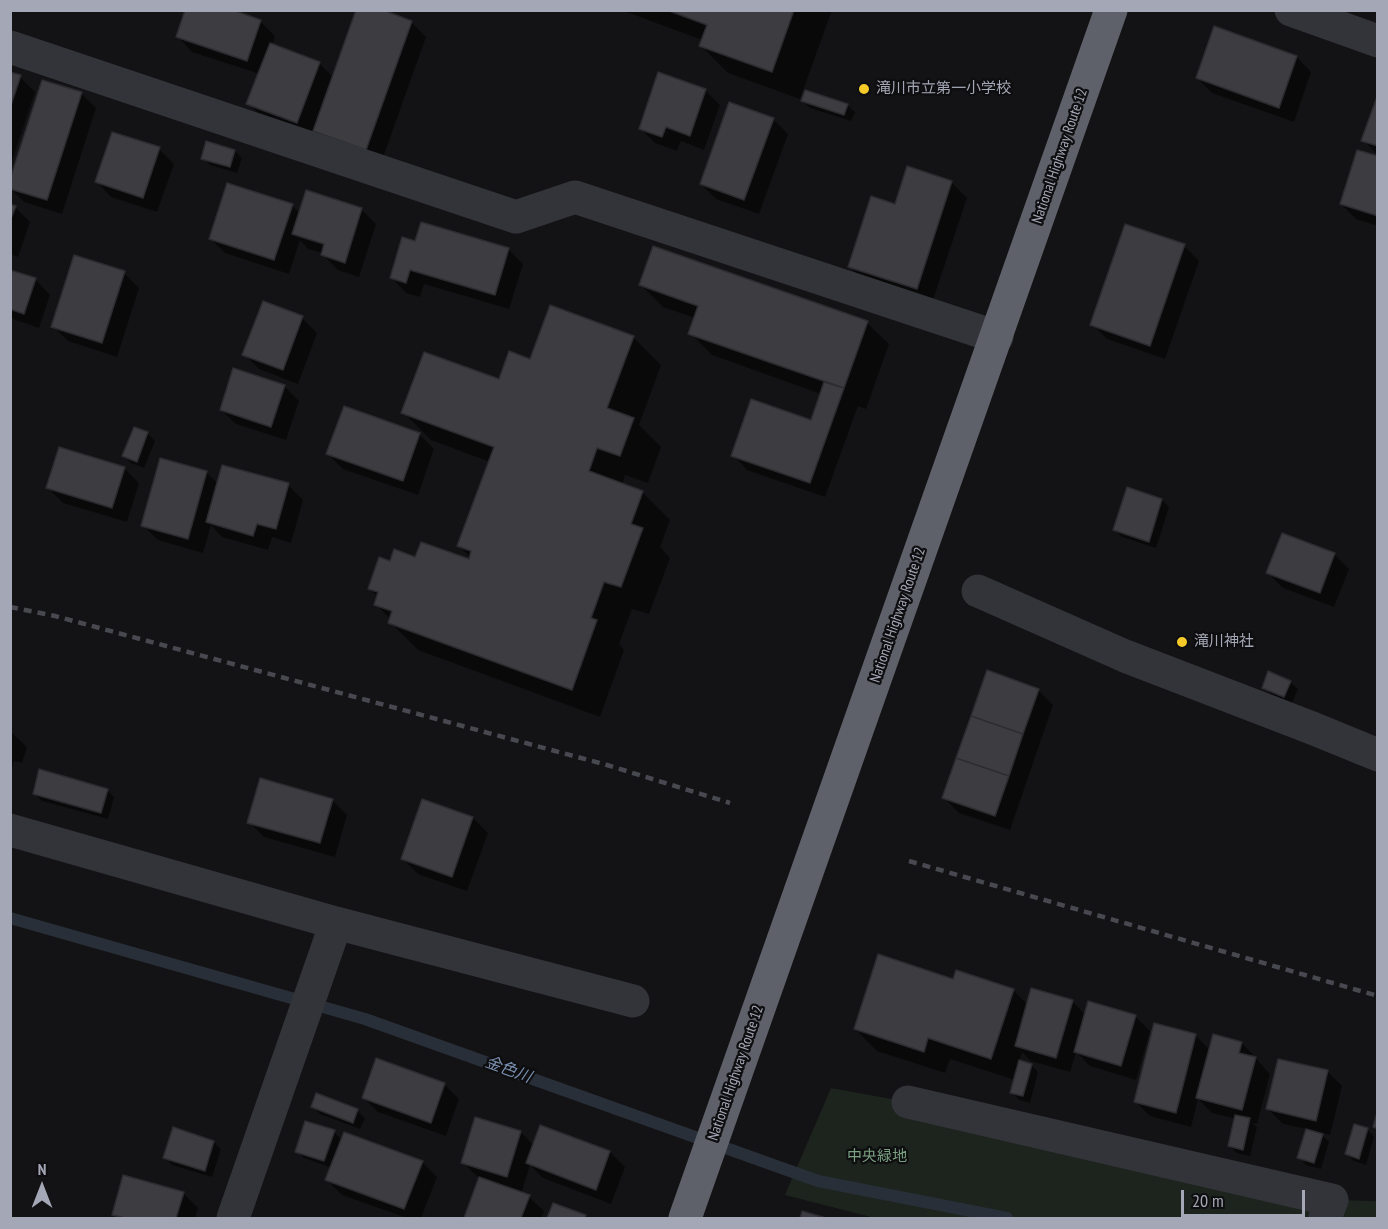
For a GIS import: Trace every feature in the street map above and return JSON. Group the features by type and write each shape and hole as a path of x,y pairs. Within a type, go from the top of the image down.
{"highway":[{"name":"National Highway Route 12","path":"685,1218 1112,10"}],"street":[{"path":"1291,10 1377,41"},
{"path":"10,47 516,217 575,197 997,337"},
{"path":"978,591 1125,657 1377,755"},
{"path":"10,830 336,923 633,1001"},
{"path":"233,1218 336,923"},
{"path":"908,1102 1332,1200 1325,1218"}],"green space":[{"name":"中央緑地","path":"831,1088 908,1102 1332,1200 1377,1201 1378,1218 875,1218 785,1195"}],"building":[{"path":"185,10 233,10 261,20 247,61 176,37"},
{"path":"356,10 383,10 412,21 366,150 313,131"},
{"path":"667,10 794,10 772,72 699,46 707,25"},
{"path":"1214,26 1297,56 1279,108 1196,78"},
{"path":"270,43 320,62 297,123 246,104"},
{"path":"10,72 21,75 10,108"},
{"path":"658,72 706,89 690,136 666,127 662,137 639,129"},
{"path":"42,80 82,92 47,200 10,189 10,179"},
{"path":"805,90 848,104 844,115 801,101"},
{"path":"1378,94 1378,146 1361,141"},
{"path":"729,102 774,118 744,200 700,184"},
{"path":"112,132 160,147 143,198 95,182"},
{"path":"206,141 235,150 230,167 201,159"},
{"path":"1357,150 1378,156 1378,216 1340,204"},
{"path":"907,166 952,181 917,289 848,267 871,196 895,204"},
{"path":"227,183 293,204 274,260 209,239"},
{"path":"306,190 362,208 345,263 321,255 324,244 292,234"},
{"path":"10,204 16,206 10,221"},
{"path":"421,222 509,248 495,295 410,270 406,283 390,278 402,237 415,241"},
{"path":"1125,224 1185,244 1150,346 1090,325"},
{"path":"653,246 868,321 844,388 688,334 698,306 639,285"},
{"path":"74,255 125,271 102,343 51,327"},
{"path":"10,270 36,278 24,314 10,309"},
{"path":"263,301 303,316 283,370 242,355"},
{"path":"550,305 634,336 607,408 634,418 620,456 597,448 589,471 643,491 631,524 643,528 621,587 604,582 591,618 597,620 572,690 388,623 392,611 374,605 378,592 368,589 379,557 390,561 394,549 415,557 421,542 469,559 471,551 457,546 494,447 401,413 424,352 499,379 509,351 530,359"},
{"path":"233,368 285,385 271,427 220,410"},
{"path":"824,382 844,388 810,483 731,456 751,399 811,420"},
{"path":"344,406 420,433 403,481 326,454"},
{"path":"134,427 148,432 137,462 122,456"},
{"path":"59,447 125,467 112,508 46,488"},
{"path":"160,458 207,471 188,539 141,526"},
{"path":"222,465 289,483 276,529 257,524 253,536 206,522"},
{"path":"1127,487 1162,499 1149,542 1113,530"},
{"path":"1282,533 1335,553 1320,593 1266,573"},
{"path":"987,670 1039,689 1023,734 971,716"},
{"path":"1268,671 1291,681 1284,697 1262,688"},
{"path":"971,716 1023,734 1009,776 956,758"},
{"path":"956,758 1009,776 995,816 942,798"},
{"path":"39,769 108,789 101,813 33,794"},
{"path":"260,778 333,799 320,843 247,823"},
{"path":"422,799 473,817 452,877 401,859"},
{"path":"878,954 953,979 956,970 1014,989 991,1059 928,1038 924,1052 854,1029"},
{"path":"1031,988 1073,1000 1056,1058 1015,1046"},
{"path":"1088,1001 1136,1015 1121,1066 1074,1052"},
{"path":"1154,1023 1196,1034 1176,1113 1134,1102"},
{"path":"1213,1034 1242,1042 1239,1053 1256,1057 1242,1110 1196,1098"},
{"path":"376,1058 445,1083 431,1123 362,1098"},
{"path":"1278,1059 1328,1070 1316,1121 1266,1109"},
{"path":"1019,1060 1032,1064 1023,1096 1010,1093"},
{"path":"316,1093 358,1109 353,1123 311,1107"},
{"path":"1378,1109 1378,1129 1373,1127"},
{"path":"1235,1115 1250,1118 1243,1150 1228,1146"},
{"path":"475,1117 521,1131 507,1177 461,1163"},
{"path":"305,1121 335,1130 324,1161 295,1152"},
{"path":"1354,1124 1368,1128 1359,1159 1345,1154"},
{"path":"540,1125 610,1151 596,1190 526,1163"},
{"path":"173,1127 214,1141 205,1171 163,1158"},
{"path":"1306,1129 1323,1134 1314,1163 1297,1158"},
{"path":"344,1132 423,1161 404,1209 325,1180"},
{"path":"123,1175 184,1192 176,1218 125,1218 112,1215"},
{"path":"479,1177 530,1195 521,1218 464,1218"},
{"path":"553,1203 586,1215 585,1218 547,1218"},
{"path":"802,1211 826,1218 800,1218"}],"waterway":[{"name":"金色川","path":"10,918 365,1019 818,1181 1007,1218"}],"railway":[{"path":"10,607 55,616 607,765 730,803"},
{"path":"909,861 1378,996"}],"place":[{"name":"滝川市立第一小学校","path":"864,89"},
{"name":"滝川神社","path":"1182,642"}]}
